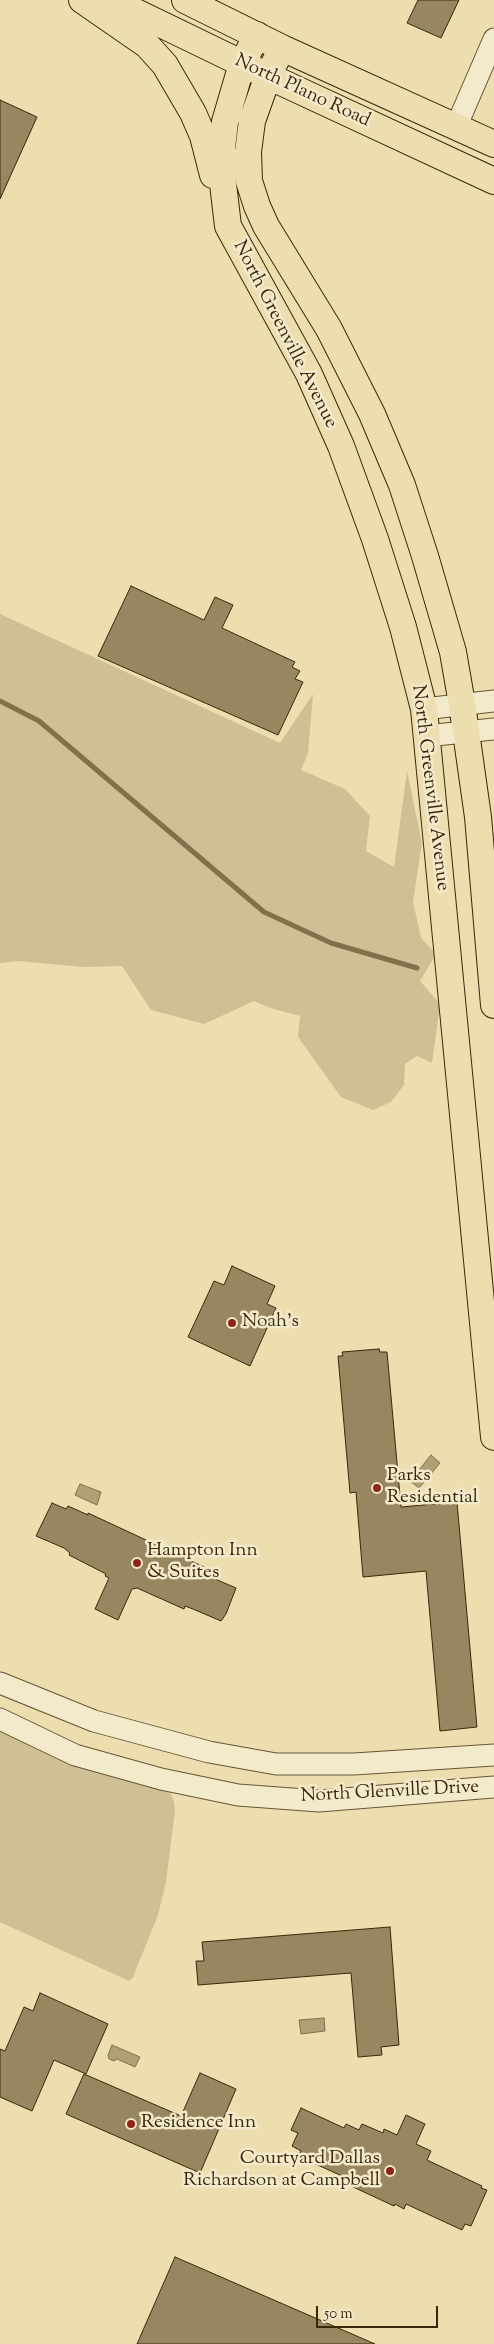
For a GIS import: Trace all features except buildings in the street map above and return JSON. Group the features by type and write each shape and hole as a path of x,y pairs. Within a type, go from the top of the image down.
{"main road":[{"path":"82,0 146,45 165,64 175,78 203,136 228,226"},
{"name":"North Plano Road","path":"111,0 242,64 494,181"},
{"name":"North Plano Road","path":"185,0 282,48 494,144"},
{"name":"North Greenville Avenue","path":"257,35 242,64 225,122 222,147 223,184 228,226 308,374 341,446 398,609 424,709 494,1437"},
{"name":"North Greenville Avenue","path":"282,48 268,76 252,121 248,152 249,181 256,206 266,226 329,329 372,414 402,485 453,652 478,818 494,1005"},
{"path":"456,127 451,141 464,167"}],"street":[{"path":"456,127 494,39"},
{"path":"424,709 494,701"},
{"path":"426,736 494,729"},
{"name":"North Glenville Drive","path":"0,1683 94,1721 209,1752 276,1764 354,1764 494,1755"},
{"name":"North Glenville Drive","path":"0,1719 75,1755 161,1779 238,1795 319,1801 494,1787"}],"shaded area":[{"path":"0,614 280,743 313,694 308,753 301,770 345,789 370,816 366,851 394,867 407,771 422,843 413,902 421,938 436,954 420,981 440,1004 432,1063 417,1056 405,1064 404,1085 391,1102 373,1110 341,1097 298,1037 300,1016 270,1008 254,1001 204,1024 151,1010 122,966 83,967 18,961 0,963"},
{"path":"431,1455 440,1463 419,1488 410,1481"},
{"path":"80,1484 101,1492 97,1505 75,1495"},
{"path":"0,1728 170,1793 174,1801 175,1811 166,1882 158,1915 133,1977 129,1981 0,1922"},
{"path":"324,2018 325,2031 301,2034 299,2020"},
{"path":"112,2045 140,2057 135,2067 117,2059 114,2061 109,2059 108,2055"}],"waterway":[{"path":"0,701 39,721 264,912 331,943 417,968"}],"place":[{"name":"Noah's","path":"232,1323"},
{"name":"Parks Residential","path":"377,1488"},
{"name":"Hampton Inn & Suites","path":"137,1563"},
{"name":"Residence Inn","path":"131,2124"},
{"name":"Courtyard Dallas Richardson at Campbell","path":"390,2171"}]}
